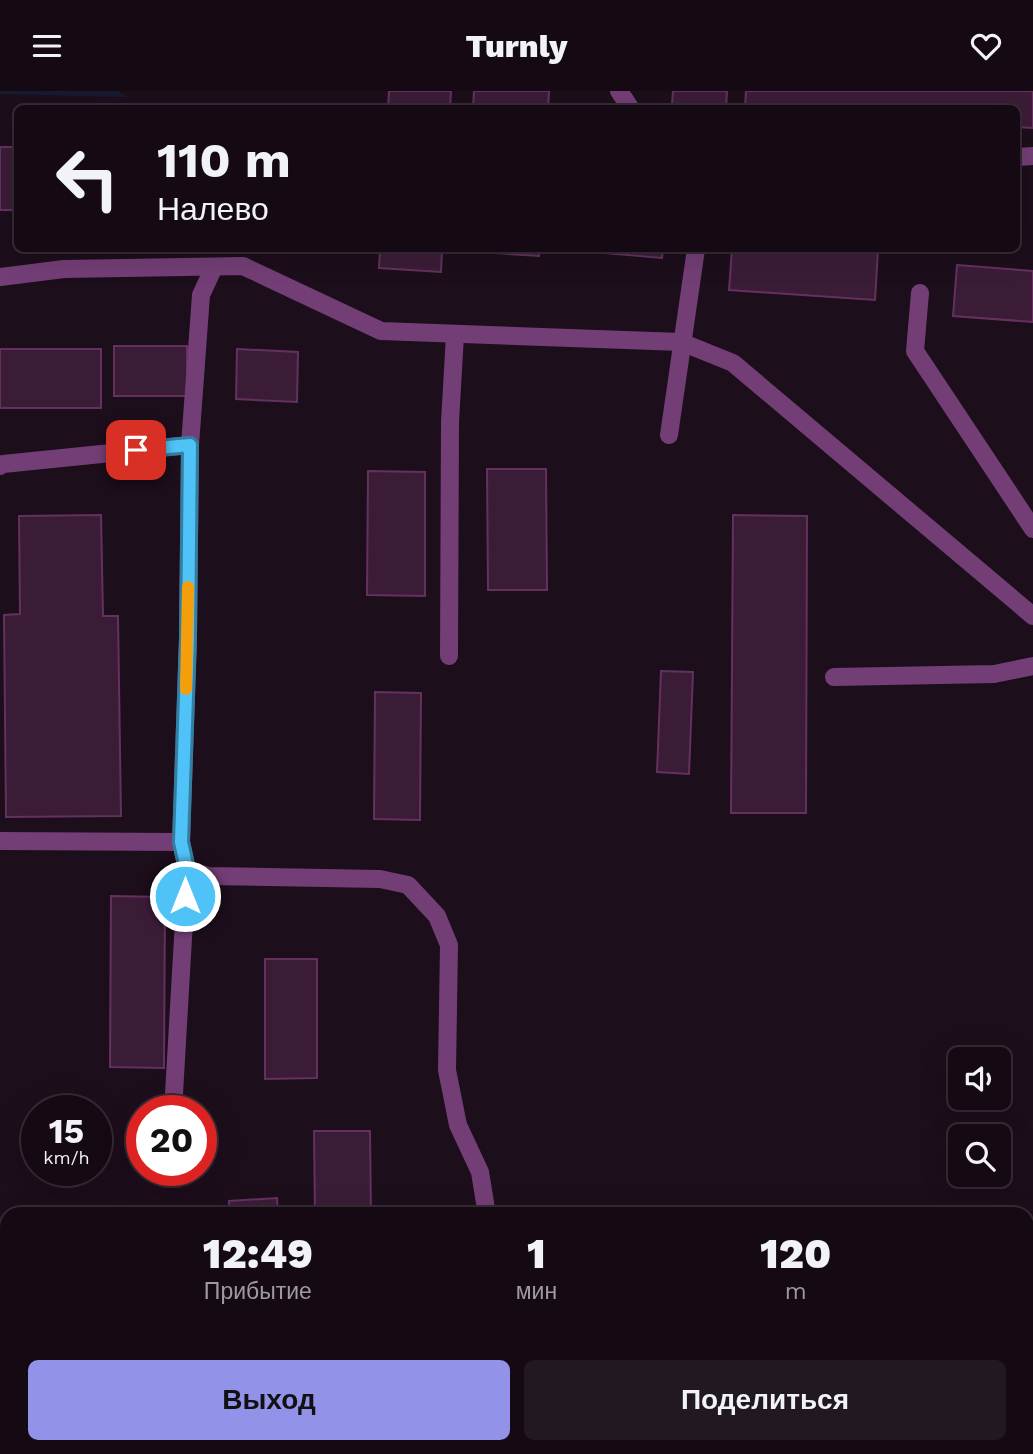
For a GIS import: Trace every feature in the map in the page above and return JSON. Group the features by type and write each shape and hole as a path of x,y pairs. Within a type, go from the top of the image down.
{"street":[{"path":"669,435 681,342 698,252"},
{"path":"0,277 64,269 243,266 381,331 681,342 733,363 1033,616"},
{"path":"174,1095 187,869 181,842 188,638 190,445 201,295 214,267"},
{"path":"920,293 915,351 1033,529"},
{"path":"449,656 450,422 455,335"},
{"path":"0,466 190,445"},
{"path":"834,677 994,674 1033,666"},
{"path":"0,841 181,842"},
{"path":"187,869 208,876 380,879 408,885 437,916 449,945 447,1070 457,1125 481,1172 486,1207"}],"shaded area":[{"path":"0,91 118,91 127,97 0,94"}],"building":[{"path":"389,91 451,91 450,105 388,105"},
{"path":"474,91 549,91 548,105 473,105"},
{"path":"673,91 727,91 726,105 672,104"},
{"path":"746,91 1033,91 1033,128 1020,127 1020,105 745,105"},
{"path":"0,147 14,147 14,210 0,210"},
{"path":"380,252 442,252 441,272 379,268"},
{"path":"480,252 539,252 539,256"},
{"path":"593,252 663,252 662,258"},
{"path":"732,252 878,252 875,300 729,290"},
{"path":"957,265 1033,271 1033,322 953,316"},
{"path":"114,346 187,346 187,396 114,396"},
{"path":"0,349 101,349 101,408 0,408"},
{"path":"237,349 298,352 297,402 236,399"},
{"path":"487,469 546,469 547,590 488,590"},
{"path":"368,471 425,472 425,596 367,595"},
{"path":"101,515 103,616 118,616 121,816 6,817 4,615 20,614 19,516"},
{"path":"733,515 807,516 806,813 731,813"},
{"path":"661,671 693,672 689,774 657,772"},
{"path":"375,692 421,693 420,820 374,819"},
{"path":"111,896 165,897 164,1068 110,1067"},
{"path":"265,959 317,959 317,1078 265,1079"},
{"path":"314,1131 370,1131 371,1207 315,1207"},
{"path":"277,1198 278,1207 229,1207 229,1201"}],"slow traffic":[{"path":"186,689 188,587"}],"route":[{"path":"136,450 190,445 188,638 181,842 187,869 185,896"}]}
